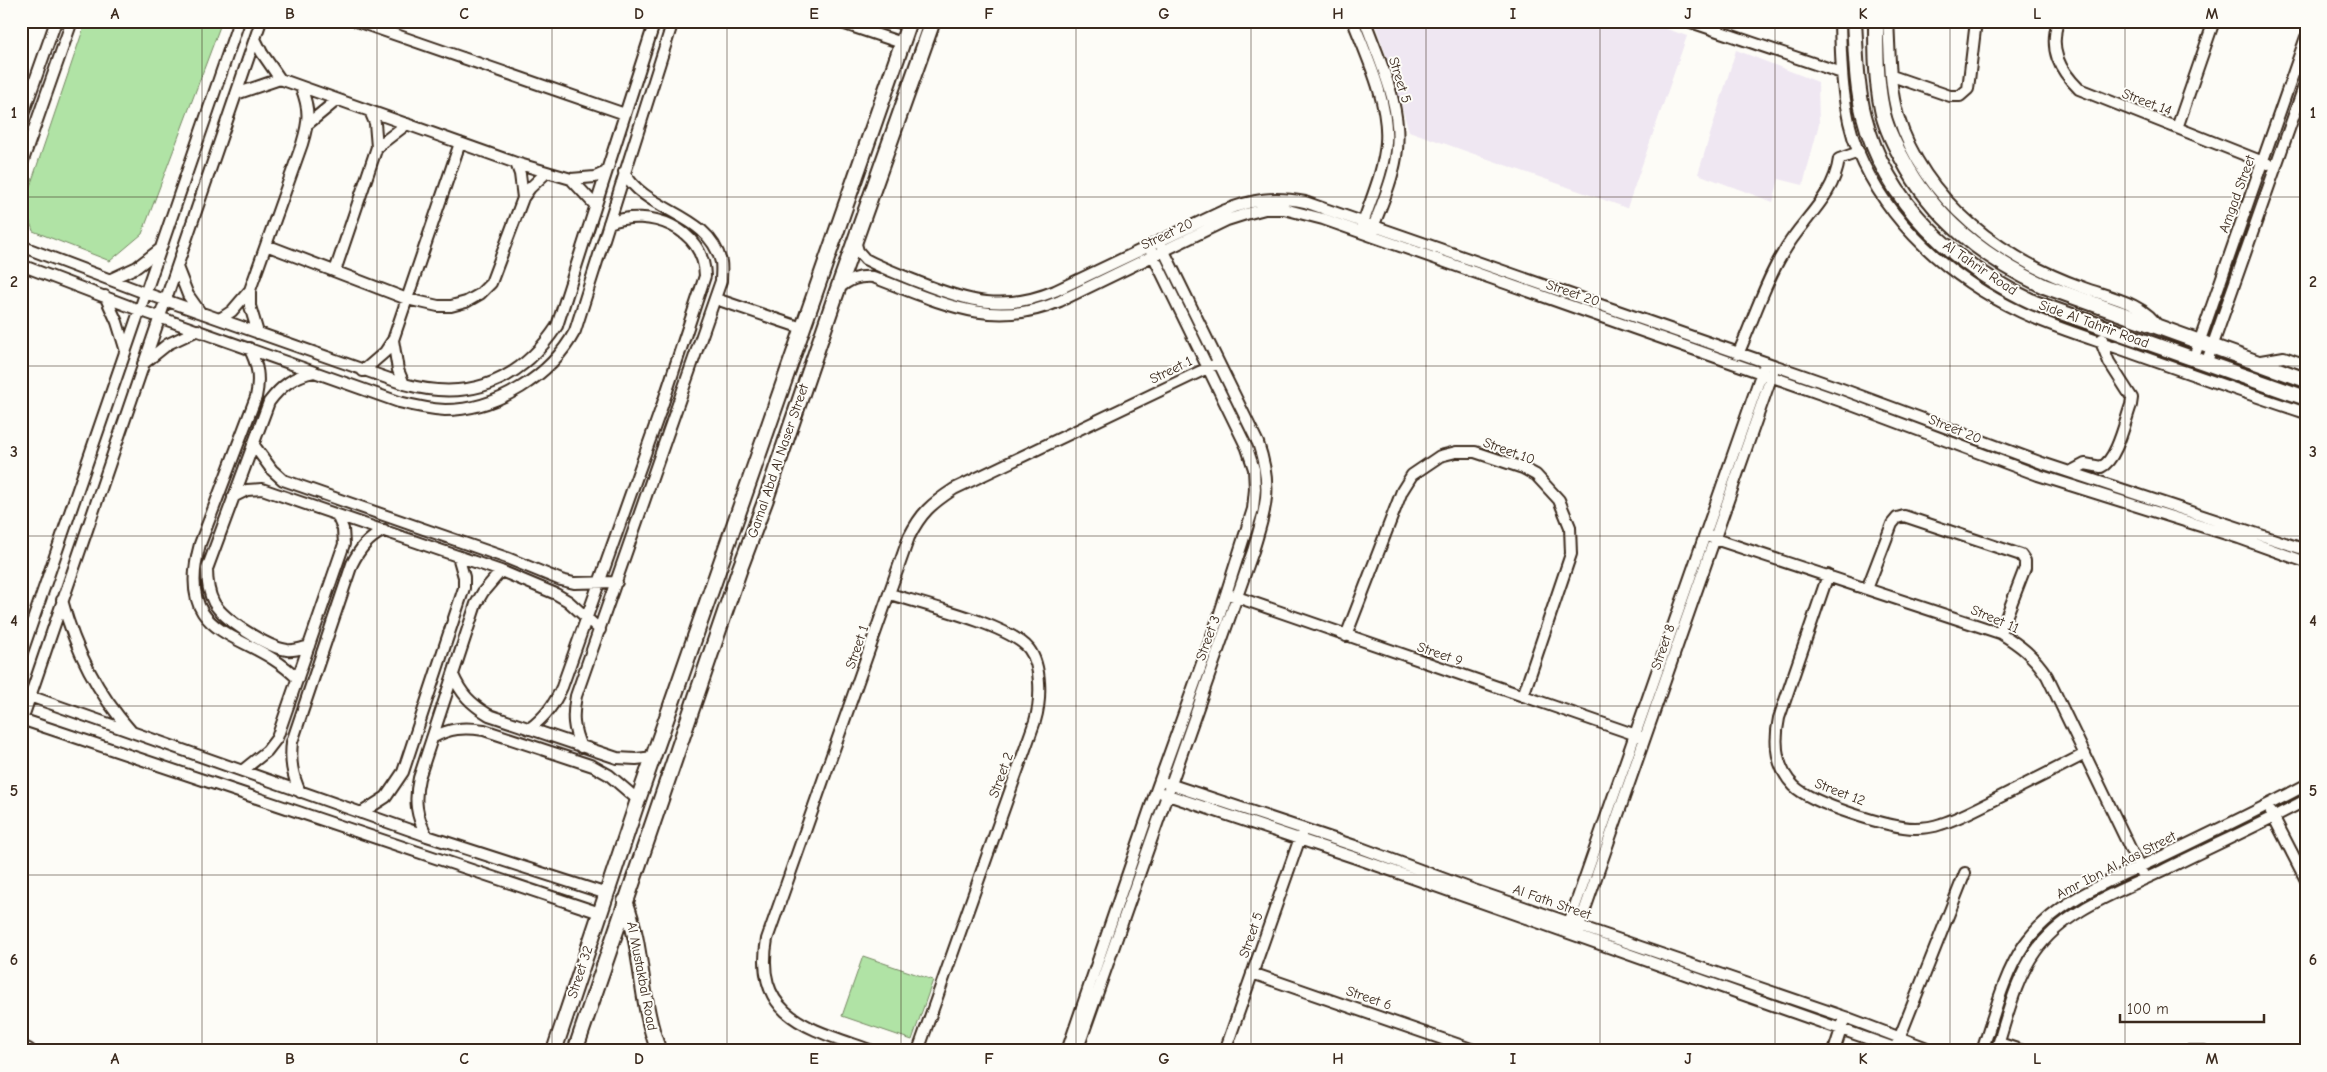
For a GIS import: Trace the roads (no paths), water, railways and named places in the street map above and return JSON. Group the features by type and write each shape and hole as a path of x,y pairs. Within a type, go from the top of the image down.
{"main road":[{"name":"Gamal Abd Al Naser Street","path":"625,901 837,290 933,21"},
{"name":"Al Tahrir Road","path":"1854,21 1858,86 1872,142 1885,170 1911,211 1938,240 2000,285 2103,335 2200,362 2306,398"},
{"name":"Al Tahrir Road","path":"1876,21 1878,82 1882,110 1890,136 1915,182 1940,215 1984,252 2030,280 2066,295 2306,380"},
{"name":"Gamal Abd Al Naser Street","path":"607,894 638,800 909,23"},
{"path":"751,476 759,485 771,484"},
{"path":"738,516 743,513 751,513 758,521"},
{"name":"Street 32","path":"554,1051 607,894"},
{"name":"Street 32","path":"575,1051 625,901"},
{"name":"Al Mustakbal Road","path":"625,901 635,931 645,1005 660,1051"},
{"path":"21,1048 28,1051"}],"street":[{"path":"21,120 56,21"},
{"path":"21,166 72,21"},
{"path":"21,655 239,21"},
{"path":"261,21 62,600 25,695 22,720 600,913"},
{"path":"356,21 624,114"},
{"path":"22,245 145,293 424,390 446,392 469,390 490,384 510,374 529,361 545,345 557,326 624,114 656,21"},
{"path":"21,265 139,310 421,408 446,410 469,407 491,401 512,392 556,360 566,348 575,331 673,21"},
{"path":"836,21 902,43"},
{"path":"894,21 909,23"},
{"name":"Street 5","path":"1353,21 1383,105 1386,131 1380,172 1360,232"},
{"name":"Street 5","path":"1366,21 1394,102 1398,131 1396,158 1370,236"},
{"path":"1688,21 1842,73"},
{"name":"Side Al Tahrir Road","path":"1840,21 1842,73 1846,106 1859,152 1882,196 1896,216 1914,236 1954,272 2022,313 2103,335 2306,413"},
{"name":"Side Al Tahrir Road","path":"1888,21 1892,76 1898,115 1914,153 1937,188 1965,220 1992,241 2038,269 2062,280 2142,309 2155,320 2159,328"},
{"path":"1892,76 1950,96 1960,96 1968,89 1976,21"},
{"name":"Street 14","path":"2058,21 2054,32 2056,54 2064,74 2079,89 2276,167"},
{"path":"2177,128 2214,21"},
{"name":"Amgad Street","path":"2200,362 2264,162 2303,57 2306,37"},
{"path":"255,39 270,67 280,79 301,87 516,163 571,179 595,177 606,172"},
{"path":"236,94 280,79"},
{"name":"Amgad Street","path":"2206,344 2276,167 2306,81"},
{"path":"258,333 250,306 250,290 309,123 307,104 301,87"},
{"path":"309,123 337,100"},
{"path":"335,271 377,146 377,134 370,111"},
{"path":"377,146 407,124"},
{"path":"363,370 380,357 392,340 460,143"},
{"path":"1738,354 1782,254 1827,194 1836,176 1839,159 1859,152"},
{"path":"516,163 523,186 523,198"},
{"path":"266,245 407,299 438,306 451,306 466,302 480,294 491,283 523,198 530,188 547,172"},
{"path":"584,763 589,762 592,758 574,731 573,713 576,696 716,300 721,281 721,262 713,244 702,230 686,218 649,200 630,183 624,172"},
{"path":"571,179 595,205"},
{"name":"Street 20","path":"1162,246 1223,210 1264,198 1285,198 1305,202 1842,389 2070,472 2306,550"},
{"name":"Street 20","path":"855,240 858,251 865,260 876,265 963,299 1001,304 1038,298 1228,220 1265,209 1284,209 1360,232 1855,406 2038,475 2239,538 2306,562"},
{"path":"665,223 665,215 672,212"},
{"path":"529,729 544,718 555,704 705,276 705,263 699,250 690,239 677,229 651,218 635,216 609,223"},
{"name":"Street 3","path":"1066,1051 1158,786 1264,514 1268,490 1265,465 1258,443 1162,246"},
{"path":"111,279 137,267 160,250"},
{"name":"Street 20","path":"837,290 848,280 860,276 873,277 960,310 1008,315 1042,309 1151,251"},
{"name":"Street 3","path":"1077,1051 1169,789 1232,596 1253,509 1255,489 1254,469 1247,448 1151,251"},
{"path":"177,267 188,295 201,313"},
{"path":"220,319 232,311 250,290"},
{"path":"105,296 117,322 125,349"},
{"path":"716,300 802,328"},
{"path":"142,364 168,344 198,330"},
{"path":"2070,472 2085,464 2101,467 2107,464 2116,449 2131,405 2132,398 2109,362 2103,335"},
{"path":"392,340 394,355 404,384"},
{"path":"249,348 255,359 258,371 256,397 200,544 193,569 194,589 200,608 212,624 228,636 281,664 298,679"},
{"path":"2255,362 2274,357 2284,357 2306,365"},
{"name":"Street 1","path":"873,1051 803,1024 787,1014 775,1000 766,983 763,961 767,940 909,538 919,517 934,502 958,487 1218,363"},
{"name":"Street 8","path":"1572,928 1641,737 1770,365"},
{"path":"309,646 287,650 235,625 222,615 213,601 208,586 207,569 269,402 288,382 302,375 314,372"},
{"path":"256,397 264,394 268,397 269,402"},
{"path":"253,444 272,470 283,480 507,558 561,580 574,583 617,582"},
{"name":"Street 10","path":"1346,636 1402,491 1412,475 1440,456 1456,452 1475,452 1523,468 1542,480 1559,500 1565,512 1572,541 1567,567 1522,696"},
{"path":"277,493 274,489 274,484 278,480 283,480"},
{"path":"233,497 247,490 262,489 277,493 501,571 568,601 600,630"},
{"path":"242,771 267,751 277,738 344,544 344,536 337,515"},
{"path":"1867,589 1892,524 1897,518 1904,516 2021,555 2025,561 2025,568 2000,633"},
{"path":"300,792 292,767 292,742 352,564 359,550 370,538 384,530"},
{"name":"Street 11","path":"1710,538 2000,633 2021,645 2040,664 2145,879"},
{"path":"340,558 344,555 349,556 352,559 352,564"},
{"path":"361,813 386,796 403,772 460,599 464,577 458,556"},
{"path":"427,836 420,823 416,808 419,778 476,604 501,571"},
{"name":"Street 12","path":"1828,576 1775,736 1776,754 1783,771 1794,786 1810,798 1890,825 1914,828 1940,825 2085,754"},
{"path":"556,594 561,593 565,589 565,584 561,580"},
{"path":"460,599 468,594 472,595 476,604"},
{"name":"Street 2","path":"890,594 989,625 1018,638 1030,650 1036,664 1038,680 1038,712 918,1051"},
{"name":"Street 9","path":"1232,596 1641,737"},
{"path":"62,600 77,648 92,678 110,706 132,732"},
{"path":"260,653 268,652 270,645 267,642"},
{"path":"452,675 460,692 473,706 489,715 618,758 654,757"},
{"path":"25,695 427,836 607,894"},
{"path":"484,730 482,721 489,715"},
{"path":"432,738 447,730 465,727 484,730 584,763 609,775 638,800"},
{"path":"277,738 279,744 283,747 289,746 292,742"},
{"path":"403,772 404,778 408,781 414,782 419,778"},
{"name":"Amr Ibn Al Aas Street","path":"1982,1051 2013,966 2023,946 2037,928 2053,914 2072,901 2306,785"},
{"name":"Al Fath Street","path":"1158,786 1303,829 1842,1028 1899,1045 1935,1051"},
{"name":"Al Fath Street","path":"1169,789 1299,839 1845,1017 1899,1045"},
{"name":"Amr Ibn Al Aas Street","path":"1997,1047 2024,971 2046,937 2061,924 2079,912 2306,800"},
{"path":"2268,805 2306,880"},
{"name":"Street 5","path":"1225,1051 1303,829"},
{"path":"1899,1045 1965,873"},
{"name":"Street 6","path":"1252,973 1476,1051"},
{"path":"1834,1051 1845,1017"},
{"path":"1997,1047 2024,1051"},
{"path":"2184,1051 2204,1051"}]}
